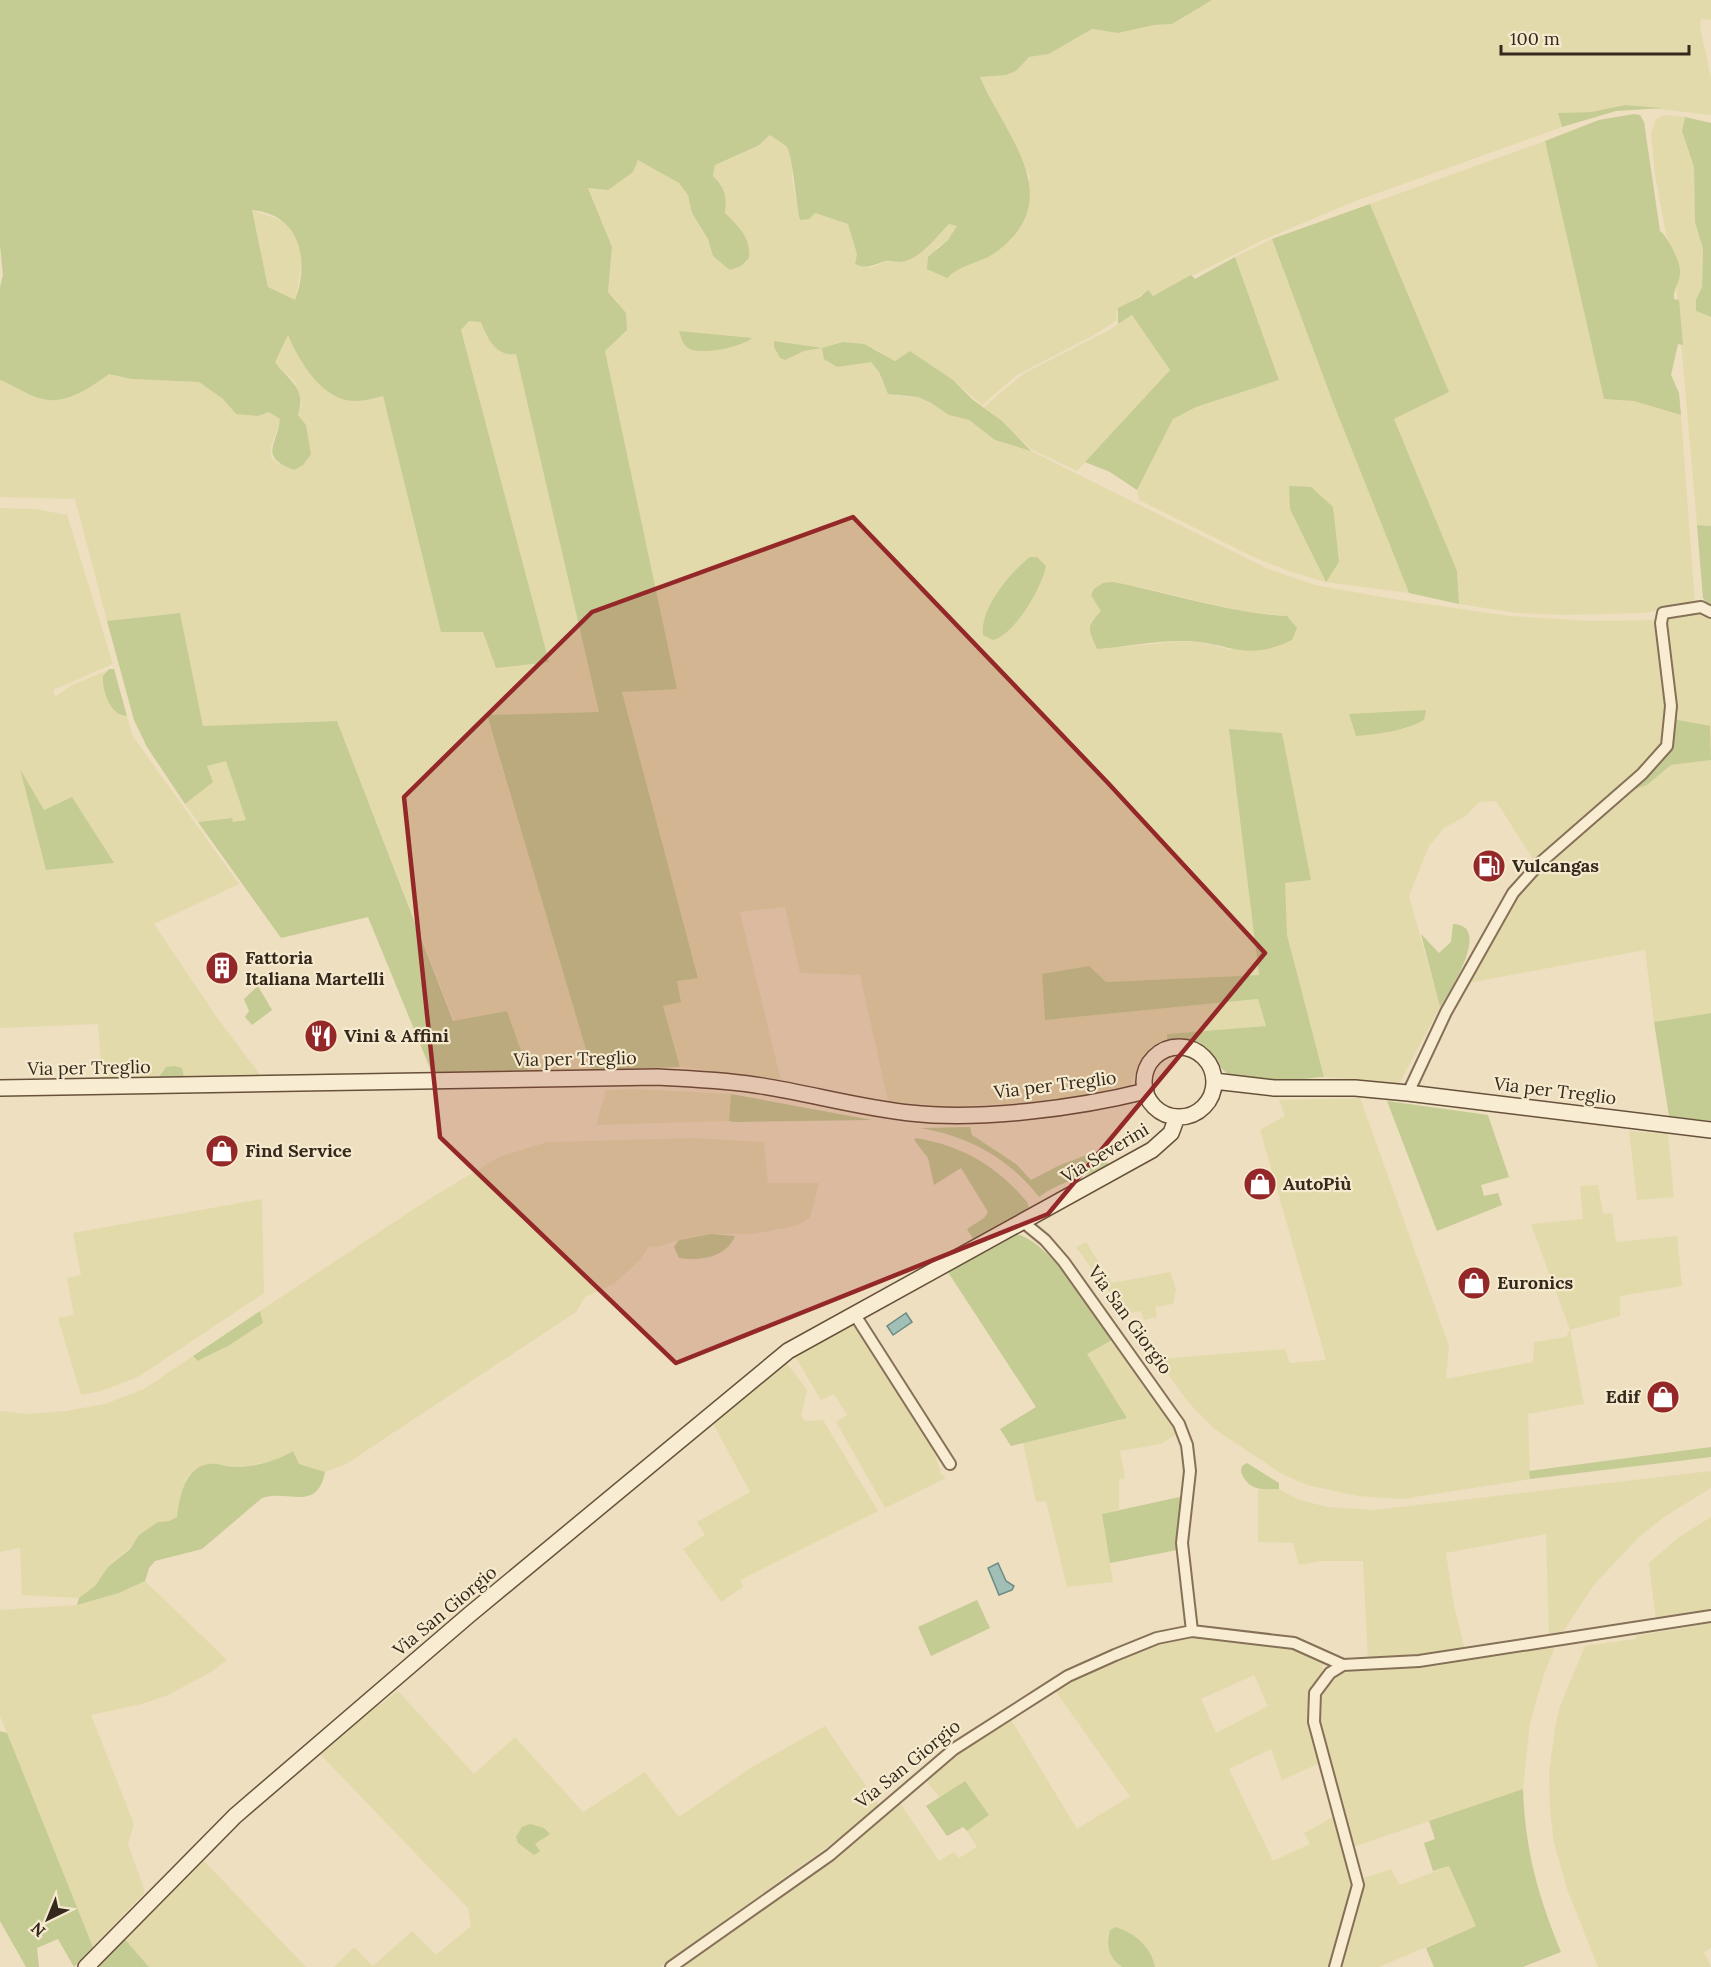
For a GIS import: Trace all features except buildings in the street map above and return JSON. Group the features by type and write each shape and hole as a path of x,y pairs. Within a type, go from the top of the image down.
{"main road":[{"path":"1169,1049 1190,1049 1199,1054 1212,1070 1214,1081 1206,1104 1193,1114 1177,1117 1161,1111 1149,1099 1144,1081 1152,1061 1169,1049"},
{"name":"Via per Treglio","path":"0,1088 658,1077 735,1082 891,1111 931,1115 970,1115 1059,1107 1107,1101 1146,1091"},
{"name":"Via per Treglio","path":"1214,1081 1274,1088 1355,1088 1408,1093 1711,1130"},
{"name":"Via Severini","path":"1042,1212 1163,1142 1171,1133 1177,1117"},
{"name":"Via San Giorgio","path":"86,1967 235,1816 478,1608 788,1351 1042,1212"}],"street":[{"path":"1408,1093 1446,1012 1513,893 1540,863 1642,774 1667,746 1671,706 1661,623 1663,613 1701,607 1711,612"},
{"name":"Via San Giorgio","path":"1023,1222 1045,1240 1064,1262 1179,1424 1187,1445 1191,1471 1182,1543 1192,1631"},
{"path":"855,1315 950,1464"},
{"path":"1335,1967 1358,1885 1314,1722 1315,1692 1330,1673 1343,1665 1419,1661 1711,1616"},
{"name":"Via San Giorgio","path":"671,1967 830,1855 954,1749 1068,1677 1157,1638 1192,1631 1294,1643 1343,1665"}],"highlighted area":[{"path":"853,517 1108,783 1265,953 1048,1214 676,1363 440,1137 404,797 592,612"}],"shaded area":[{"path":"1212,0 1711,0 1711,20 1701,19 1700,27 1711,78 1711,115 1625,105 1591,112 1558,113 1562,127 1353,202 1263,240 1152,296 1148,290 1116,312 1117,320 1094,335 1017,375 982,405 953,380 910,351 895,361 875,349 871,362 879,372 882,382 897,396 918,397 949,415 969,420 995,440 1031,451 1266,568 1315,585 1510,616 1589,621 1656,620 1668,704 1663,738 1645,764 1617,792 1585,816 1536,864 1496,801 1479,802 1466,816 1444,828 1429,846 1409,896 1440,1007 1399,1084 1324,1077 1287,935 1284,883 1310,880 1282,733 1230,729 1259,975 1106,982 1042,974 1045,1020 1258,999 1266,1026 1167,1034 1167,1040 1147,1052 1139,1063 1128,1092 1031,1103 946,1107 888,1101 860,975 800,973 785,907 740,912 781,1080 680,1067 663,1006 677,981 698,977 621,692 676,688 605,351 627,330 617,301 608,292 612,247 588,187 595,190 638,160 647,164 679,183 688,195 692,213 708,239 713,256 731,269 741,266 734,222 724,213 721,184 713,176 715,165 758,147 770,135 787,147 793,162 792,178 800,220 815,213 848,224 857,254 855,264 870,268 889,260 901,262 914,257 949,224 958,226 948,240 936,248 954,271 999,250 1012,239 1030,177 980,77 1029,57 1049,54 1092,29 1118,33 1154,25 1172,24","holes":["774,347 820,348 796,353 785,360 780,358","1136,586 1241,611 1286,616 1231,650 1204,643 1182,641 1122,647 1090,623 1101,611"]},
{"path":"1664,115 1685,117 1682,131 1694,167 1695,222 1703,249 1702,287 1696,300 1696,311 1711,317 1711,526 1697,525 1676,285 1678,280 1674,254 1666,234 1655,175 1651,133 1656,119"},
{"path":"1545,141 1604,398 1634,401 1681,415 1695,604 1643,613 1565,615 1517,613 1459,604 1457,571 1394,419 1449,392 1370,204"},
{"path":"252,210 286,222 297,240 303,259 295,301 268,287"},
{"path":"1272,239 1334,405 1409,593 1326,582 1291,572 1251,556 1139,500 1137,490 1173,419 1196,407 1279,380 1235,257"},
{"path":"1132,315 1170,370 1077,471 1031,449 984,407 1023,374 1109,330"},
{"path":"469,321 482,322 487,338 516,354 599,712 487,716 592,1070 528,1070 507,1011 454,1021 337,721 203,726 180,613 107,621 75,499 0,497 0,380 49,400 72,396 109,374 131,379 199,382 223,399 236,414 258,416 269,412 281,419 271,447 271,457 278,464 311,453 306,425 298,415 302,404 295,382 274,362 288,334 302,363 326,390 356,401 383,396 441,632 483,632 549,662 461,330"},
{"path":"0,508 35,509 67,515 113,664 53,690 55,697 72,685 106,671 103,683 114,710 122,716 127,716 132,735 239,884 154,924 218,1019 261,1076 184,1077 182,1068 162,1070 158,1078 102,1079 98,1024 0,1028","holes":["21,772 44,810 72,797 113,863 46,870"]},
{"path":"1690,614 1711,617 1711,746 1709,726 1673,719 1666,625 1670,617"},
{"path":"226,760 246,820 233,823 232,818 198,822 185,804 212,782 207,766"},
{"path":"1711,760 1711,1013 1654,1022 1645,950 1468,983 1518,892 1539,869 1627,792 1647,785 1671,765"},
{"path":"636,1089 731,1094 729,1121 596,1125 606,1090"},
{"path":"1360,1098 1449,1346 1446,1379 1533,1362 1534,1342 1566,1337 1570,1330 1584,1404 1528,1414 1530,1479 1402,1499 1358,1496 1307,1485 1282,1474 1216,1430 1188,1402 1157,1359 1285,1349 1290,1363 1326,1360 1260,1130 1285,1116 1279,1100"},
{"path":"1629,1131 1668,1134 1674,1197 1637,1200"},
{"path":"693,1138 764,1142 768,1183 819,1183 810,1218 796,1226 753,1234 711,1234 685,1238 657,1247 649,1246 641,1259 614,1284 585,1297 576,1312 346,1464 325,1472 299,1464 293,1451 283,1458 250,1466 234,1468 216,1464 195,1469 186,1479 177,1517 169,1521 158,1522 108,1567 95,1586 86,1594 79,1598 22,1595 20,1548 0,1552 0,1411 29,1414 66,1411 105,1404 144,1389 193,1356 197,1360 218,1351 262,1323 260,1311 426,1201 499,1157 547,1142"},
{"path":"1598,1185 1603,1214 1612,1213 1616,1242 1677,1236 1682,1286 1620,1296 1620,1316 1570,1330 1531,1224 1583,1219 1580,1186"},
{"path":"262,1199 264,1293 138,1377 101,1391 81,1395 58,1318 74,1315 67,1278 81,1275 73,1233"},
{"path":"1086,1242 1112,1283 1170,1272 1176,1289 1173,1304 1155,1307 1157,1317 1144,1320 1141,1311 1125,1314 1076,1247"},
{"path":"852,1319 931,1442 941,1474 946,1478 885,1508 836,1422 847,1415 834,1394 821,1400 792,1351"},
{"path":"1112,1340 1168,1416 1177,1434 1161,1444 1120,1451 1125,1478 1119,1479 1119,1509 1102,1514 1113,1582 1067,1587 1046,1501 1036,1502 1023,1443 1127,1418 1087,1354"},
{"path":"782,1357 807,1390 801,1416 805,1421 823,1420 878,1511 740,1580 743,1587 721,1602 683,1549 705,1535 697,1522 750,1492 710,1418"},
{"path":"1711,1471 1711,1488 1664,1517 1638,1538 1593,1586 1563,1632 1549,1634 1546,1534 1446,1553 1454,1606 1465,1650 1405,1660 1368,1661 1363,1561 1322,1561 1299,1565 1293,1543 1258,1542 1258,1490 1279,1489 1297,1499 1327,1507 1374,1510"},
{"path":"1711,1517 1711,1613 1656,1622 1649,1563 1679,1537"},
{"path":"145,1581 227,1660 211,1672 168,1695 142,1704 91,1715 134,1824 128,1844 145,1892 93,1947 0,1716 0,1610 77,1605 119,1593"},
{"path":"1711,1623 1711,1948 1704,1952 1711,1967 1598,1967 1567,1889 1554,1843 1549,1773 1560,1706 1585,1646 1636,1639 1636,1636"},
{"path":"1192,1637 1265,1643 1303,1651 1323,1660 1322,1672 1308,1693 1310,1725 1320,1763 1282,1780 1271,1749 1229,1769 1273,1861 1310,1844 1304,1833 1335,1816 1352,1882 1349,1907 1328,1967 1155,1967 1146,1946 1118,1964 1122,1967 677,1967 853,1843 898,1800 939,1861 954,1852 959,1858 977,1847 967,1831 989,1815 964,1781 940,1798 924,1778 1010,1718 1077,1829 1130,1796 1054,1689 1086,1670 1141,1649","holes":["1254,1675 1268,1706 1216,1733 1201,1699"]},
{"path":"1555,1648 1545,1671 1530,1723 1523,1789 1353,1847 1316,1724 1316,1707 1322,1686 1343,1673 1437,1666 1504,1653"},
{"path":"398,1691 474,1774 515,1737 583,1812 645,1772 679,1817 752,1767 825,1726 881,1808 660,1967 334,1967 354,1947 373,1966 412,1931 436,1955 471,1926 468,1908 318,1752 377,1702 380,1705"},
{"path":"201,1858 306,1967 149,1967 123,1937"},
{"path":"1449,1866 1476,1926 1379,1967 1338,1967 1361,1879 1391,1869 1400,1885"}],"green space":[{"path":"0,0 1212,0 1172,24 1154,25 1118,33 1092,29 1049,54 1029,57 1016,71 1006,75 980,77 1024,165 1029,187 1028,208 1019,229 999,250 959,269 947,278 927,269 928,257 948,240 957,226 949,224 921,253 914,257 900,262 886,261 864,266 855,264 857,254 848,224 815,213 809,219 800,220 788,151 786,146 770,135 758,146 715,165 713,176 724,193 725,213 743,232 749,251 749,258 741,266 730,270 713,256 708,239 692,213 688,195 679,183 638,160 633,172 608,190 588,188 612,247 608,292 626,313 627,330 605,351 677,689 622,692 698,978 677,981 681,1002 663,1006 680,1067 592,1070 487,715 599,712 516,354 503,353 493,345 481,322 469,321 461,330 549,662 496,668 483,632 441,632 383,396 355,401 332,394 313,378 298,356 288,335 275,362 298,391 300,406 298,415 306,425 311,454 303,465 294,470 276,460 273,455 272,450 280,419 269,412 258,416 236,414 223,399 199,382 131,379 109,374 73,396 56,400 36,397 0,380 0,287 3,275 0,245","holes":["252,210 269,213 282,220 298,242 302,270 295,300 268,287"]},
{"path":"1625,105 1663,108 1616,111 1562,127 1558,113 1591,112"},
{"path":"1640,115 1644,122 1660,231 1670,243 1680,268 1674,299 1679,300 1683,345 1678,344 1671,375 1679,393 1681,415 1634,401 1604,399 1545,141 1599,120"},
{"path":"1685,117 1711,123 1711,317 1696,311 1696,300 1702,287 1703,249 1695,222 1694,167 1682,131"},
{"path":"1370,204 1449,392 1394,419 1457,571 1459,604 1409,593 1334,405 1272,239"},
{"path":"1235,257 1279,380 1196,407 1173,419 1137,490 1110,472 1085,462 1170,370 1132,315 1118,324 1118,308 1140,297 1148,290 1153,296 1191,275 1195,279"},
{"path":"679,331 752,338 731,347 702,351 688,348"},
{"path":"774,341 822,348 804,351 785,360 780,358 774,347"},
{"path":"843,342 864,344 895,361 910,351 953,380 973,400 1002,421 1031,451 995,440 969,420 949,415 918,397 888,394 879,372 871,362 837,367 824,359 822,348"},
{"path":"1289,486 1311,487 1333,507 1339,562 1326,582 1290,509"},
{"path":"1697,525 1711,526 1711,609 1703,598"},
{"path":"1030,557 1037,557 1046,566 1033,598 1018,620 1001,636 993,640 983,635 983,625 991,603 1014,572"},
{"path":"1113,582 1221,607 1287,616 1297,628 1292,640 1260,650 1247,651 1180,641 1097,649 1090,628 1101,611 1091,595 1094,589 1103,583"},
{"path":"180,613 203,726 337,721 453,1021 507,1011 528,1070 432,1073 368,917 281,938 198,822 232,818 233,822 246,820 226,761 207,766 213,782 185,804 147,747 134,720 107,621"},
{"path":"109,669 114,669 127,716 116,712 108,701 103,676"},
{"path":"1426,710 1424,720 1408,727 1356,736 1349,714"},
{"path":"1673,719 1710,726 1711,760 1671,765 1647,785 1627,792 1656,764"},
{"path":"1229,729 1282,733 1311,880 1285,883 1287,935 1324,1077 1272,1082 1244,1081 1223,1070 1204,1048 1195,1043 1167,1040 1167,1034 1266,1026 1258,999 1045,1020 1042,974 1089,966 1106,982 1259,975"},
{"path":"20,769 44,810 72,797 114,863 46,870"},
{"path":"1453,924 1464,927 1469,935 1469,947 1459,974 1440,1007 1421,934 1439,953 1451,942"},
{"path":"258,986 272,1010 252,1025 245,1017 249,1011 244,999"},
{"path":"1711,1013 1711,1121 1669,1116 1654,1022"},
{"path":"166,1067 182,1068 184,1077 158,1078"},
{"path":"731,1094 872,1120 729,1121"},
{"path":"1387,1101 1488,1115 1509,1177 1481,1185 1484,1196 1498,1193 1502,1205 1437,1231"},
{"path":"970,1127 972,1135 1016,1164 1031,1180 1060,1165 1100,1150 1105,1152 1108,1165 1055,1187 1039,1197 1014,1171 986,1151 955,1137 920,1128"},
{"path":"916,1138 964,1152 991,1168 1016,1189 1027,1202 1029,1208 1027,1216 976,1244 967,1229 984,1218 988,1212 961,1168 934,1185 928,1158 914,1140"},
{"path":"711,1234 735,1236 725,1249 712,1256 695,1259 679,1258 674,1247 679,1240"},
{"path":"1012,1234 1025,1237 1053,1260 1112,1340 1087,1354 1127,1418 1011,1446 1000,1429 1036,1407 946,1269"},
{"path":"260,1311 263,1323 228,1346 198,1361 193,1356"},
{"path":"1711,1447 1711,1457 1530,1479 1529,1471"},
{"path":"293,1451 299,1464 325,1472 321,1485 315,1492 300,1497 262,1498 202,1549 155,1561 149,1568 145,1581 119,1593 77,1605 79,1598 95,1586 108,1567 130,1549 139,1535 158,1522 169,1521 177,1517 186,1481 198,1468 207,1464 235,1467 258,1465"},
{"path":"1247,1463 1279,1483 1279,1489 1261,1489 1251,1486 1241,1472 1242,1466"},
{"path":"1184,1496 1177,1550 1110,1563 1102,1514"},
{"path":"977,1600 990,1628 931,1656 918,1627"},
{"path":"0,1731 7,1733 93,1947 74,1967 58,1939 37,1948 39,1967 26,1967 0,1921"},
{"path":"965,1781 989,1815 967,1831 963,1827 947,1836 926,1806"},
{"path":"1523,1789 1524,1811 1534,1872 1561,1952 1523,1967 1434,1967 1426,1948 1476,1926 1449,1866 1433,1871 1424,1843 1435,1839 1429,1821"},
{"path":"530,1824 544,1828 550,1834 535,1844 540,1851 534,1855 518,1843 516,1837 522,1827"},
{"path":"1116,1927 1142,1942 1150,1953 1155,1967 1122,1967 1117,1963 1108,1946 1110,1930"},
{"path":"123,1937 149,1967 93,1967"}],"water":[{"path":"906,1313 912,1322 893,1335 887,1326"},
{"path":"998,1563 1006,1581 1014,1586 1012,1590 999,1595 988,1568"}],"place":[{"name":"Vulcangas","path":"1489,866"},
{"name":"Fattoria Italiana Martelli","path":"222,968"},
{"name":"Vini & Affini","path":"321,1036"},
{"name":"Find Service","path":"222,1151"},
{"name":"AutoPiù","path":"1260,1184"},
{"name":"Euronics","path":"1474,1283"},
{"name":"Edif","path":"1663,1397"}]}
